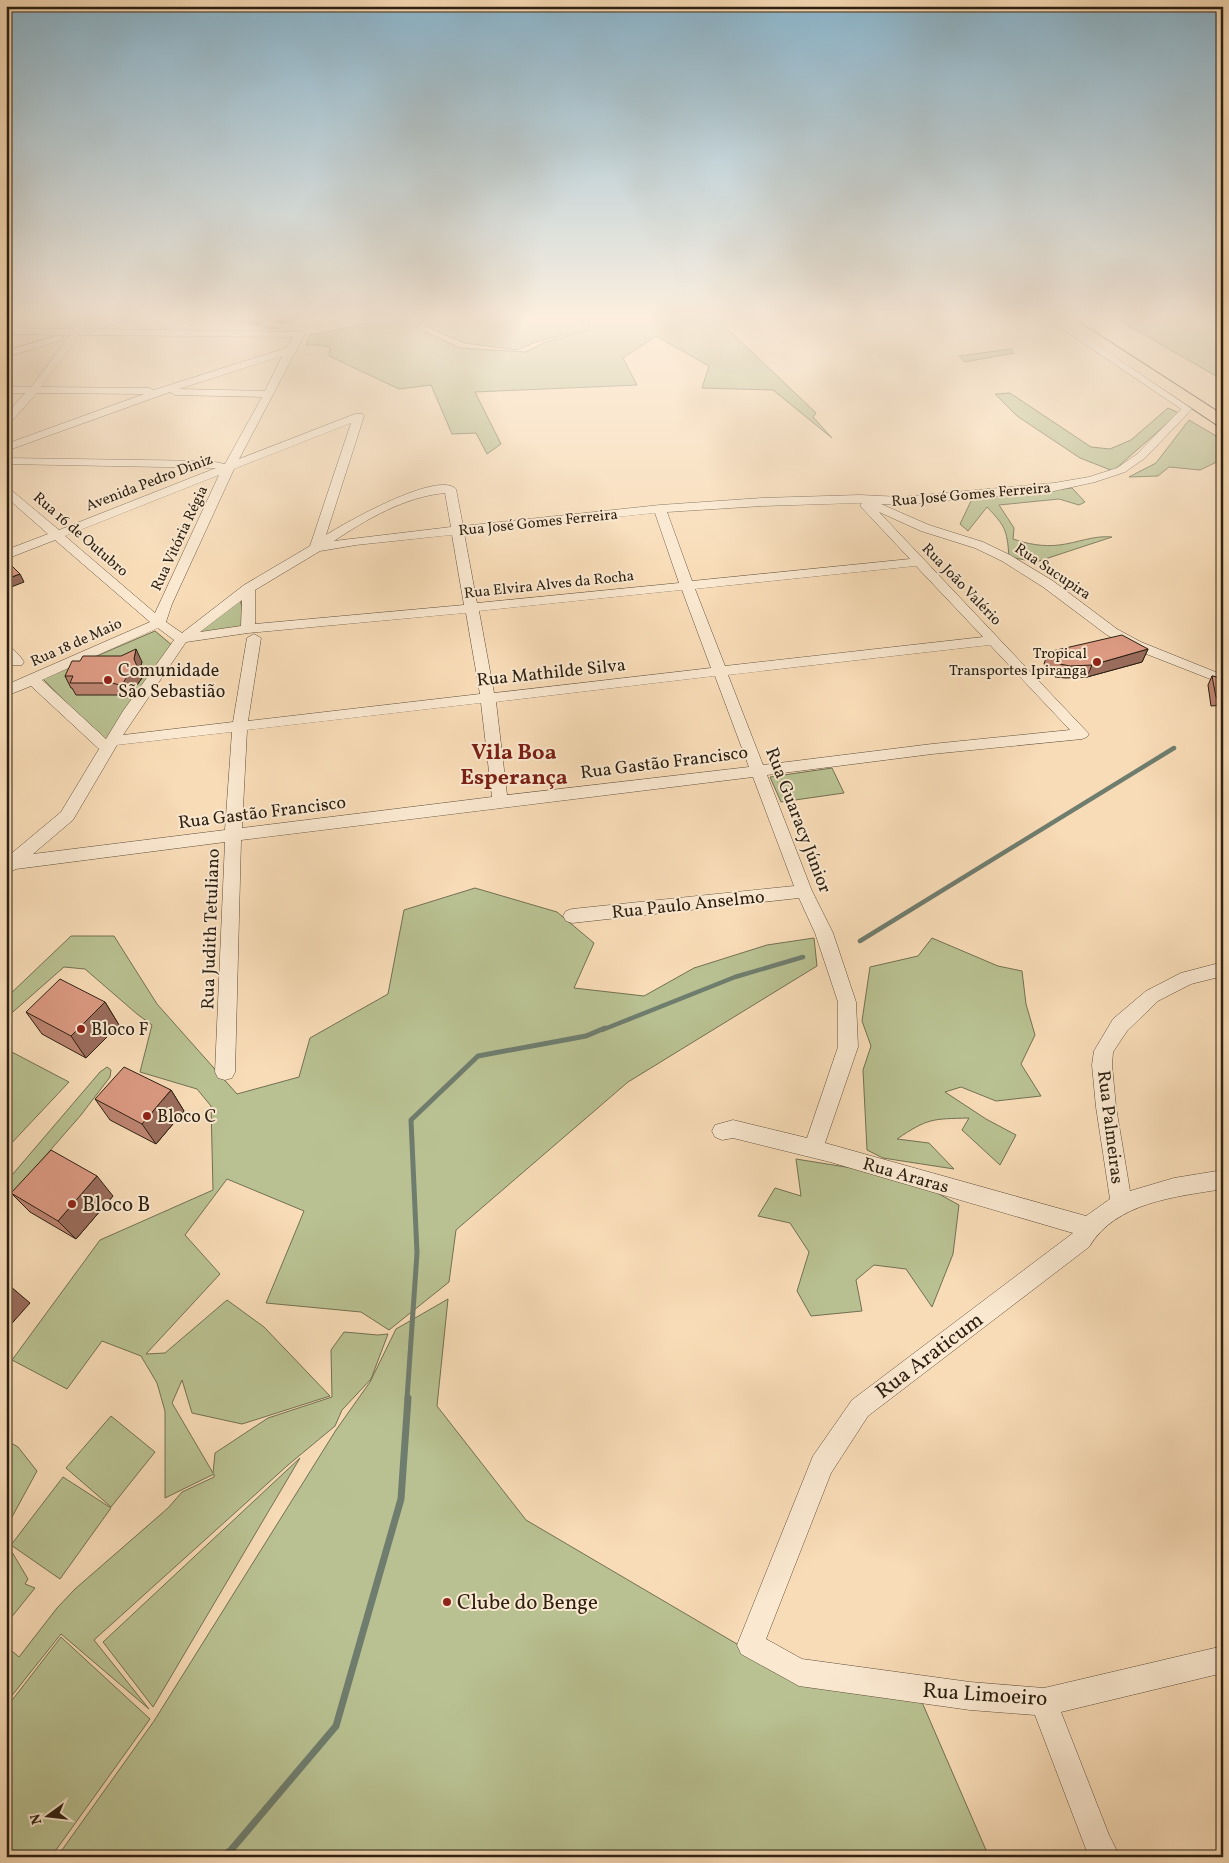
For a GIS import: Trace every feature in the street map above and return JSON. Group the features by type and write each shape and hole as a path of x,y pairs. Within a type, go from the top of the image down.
{"highway":[{"path":"1190,402 1223,424"},
{"path":"1211,402 1223,410"},
{"path":"1187,409 1223,424"}],"street":[{"path":"6,421 23,402"},
{"path":"6,448 132,402"},
{"name":"Rua Vitória Régia","path":"159,623 165,604 228,469 265,402"},
{"path":"1176,402 1187,409"},
{"name":"Rua José Gomes Ferreira","path":"10,866 67,816 128,714 182,639 249,588 316,548 335,543 660,509 762,502 860,499 902,501 1036,489 1107,476 1121,470 1141,456 1187,409"},
{"name":"Avenida Pedro Diniz","path":"6,555 228,469 358,416 316,548"},
{"path":"6,461 210,464 228,469"},
{"path":"316,548 339,532 389,505 422,492 450,489 470,609 488,698 500,801"},
{"name":"Rua 16 de Outubro","path":"6,491 159,623 182,639"},
{"name":"Rua João Valério","path":"860,499 1082,734"},
{"name":"Rua Sucupira","path":"860,499 925,528 979,545 1006,558 1048,584 1112,632 1136,645 1223,680"},
{"name":"Rua Guaracy Júnior","path":"660,509 687,586 804,892 824,932 847,1002 848,1047 813,1149"},
{"name":"Rua Elvira Alves da Rocha","path":"182,639 251,634 919,562"},
{"name":"Rua Judith Tetuliano","path":"225,1072 233,836 240,725 251,634 249,588"},
{"name":"Rua 18 de Maio","path":"6,691 159,623"},
{"name":"Rua Mathilde Silva","path":"110,745 240,725 994,640"},
{"path":"6,650 17,662"},
{"path":"32,679 110,745"},
{"name":"Rua Gastão Francisco","path":"10,866 500,801 759,771 932,748 1082,734"},
{"name":"Rua Paulo Anselmo","path":"572,916 804,892"},
{"name":"Rua Palmeiras","path":"1121,1203 1105,1099 1102,1065 1104,1051 1120,1025 1152,996 1187,978 1223,969"},
{"name":"Rua Araras","path":"722,1131 733,1129 813,1149 1089,1227"},
{"name":"Rua Araticum","path":"750,1645 822,1465 860,1408 1081,1240 1089,1227 1121,1203 1174,1188 1223,1178"},
{"name":"Rua Limoeiro","path":"750,1645 799,1672 970,1696 1044,1702 1223,1659"},
{"path":"1044,1702 1098,1844 1105,1857"}],"green space":[{"path":"438,402 480,402 501,444 487,454 476,433 452,434"},
{"path":"788,402 804,402 816,413 813,417 832,438"},
{"path":"1003,402 1023,402 1091,447 1110,449 1131,440 1168,408 1179,413 1113,471 1080,458 1017,416"},
{"path":"1189,420 1223,440 1223,459 1200,470 1169,467 1158,476 1129,477 1156,463"},
{"path":"1072,488 1085,502 1079,505 1059,499 999,505 1014,528 1013,539 1036,545 1053,546 1099,537 1112,537 1036,562 1009,557 1004,529 987,507 968,531 960,524 972,499"},
{"path":"240,598 246,627 195,635"},
{"path":"155,631 173,646 110,739 102,740 43,679"},
{"path":"832,768 844,793 781,802 770,777"},
{"path":"475,888 557,912 594,943 574,988 644,996 694,968 767,945 814,938 817,966 628,1082 456,1230 449,1282 389,1330 361,1312 266,1303 304,1211 227,1179 185,1235 220,1274 146,1354 165,1353 227,1300 264,1327 330,1396 242,1424 192,1413 182,1380 172,1403 213,1473 215,1453 268,1418 332,1397 331,1350 344,1332 388,1334 371,1379 342,1410 335,1426 288,1465 94,1640 149,1709 61,1634 6,1703 6,1646 19,1657 57,1608 75,1589 168,1508 182,1492 214,1477 214,1474 165,1498 165,1411 157,1383 141,1356 102,1341 67,1389 12,1360 100,1240 213,1190 211,1106 197,1089 140,1072 152,1025 85,969 64,967 6,1018 6,998 71,936 114,936 157,1004 237,1094 299,1077 310,1038 388,994 404,910"},
{"path":"932,938 998,966 1022,971 1026,1004 1035,1035 1021,1064 1041,1096 996,1101 961,1087 945,1092 986,1119 1016,1135 1000,1165 962,1130 969,1118 946,1119 924,1123 897,1139 929,1143 954,1169 883,1158 867,1150 863,1070 871,1046 862,1021 870,967 918,956"},
{"path":"6,1049 69,1082 6,1149"},
{"path":"107,1067 111,1070 110,1077 81,1115 6,1201 6,1182 100,1072"},
{"path":"796,1159 908,1177 959,1205 953,1254 932,1307 906,1269 874,1265 856,1280 862,1311 811,1316 797,1291 809,1252 790,1223 758,1216 775,1188 801,1196"},
{"name":"Clube do Benge","path":"448,1299 437,1406 526,1520 805,1684 921,1700 989,1857 57,1857 154,1721 336,1430 370,1382 396,1329"},
{"path":"111,1416 155,1452 111,1507 66,1468"},
{"path":"6,1440 18,1447 37,1471 6,1528"},
{"path":"300,1458 153,1707 103,1642"},
{"path":"63,1477 111,1508 60,1579 11,1545"},
{"path":"6,1542 28,1579 25,1584 35,1588 6,1624"},
{"path":"61,1637 150,1719 51,1857 6,1857 6,1708"}],"building":[{"path":"6,560 20,574 6,579"},
{"path":"1122,635 1148,649 1092,665 1070,666 1060,664 1048,652"},
{"path":"136,649 134,659 137,666 120,685 112,683 70,683 73,676 65,676 72,661 80,661 83,656 121,656"},
{"path":"1212,676 1223,678 1223,697 1216,697"},
{"path":"60,979 105,1002 71,1036 26,1012"},
{"path":"124,1067 171,1090 142,1124 95,1099"},
{"path":"51,1150 97,1176 58,1221 11,1193"}],"waterway":[{"path":"860,941 1174,748"},
{"path":"602,1030 735,977 803,957"},
{"path":"407,1399 417,1253 411,1120 478,1056 586,1036 605,1028"},
{"path":"221,1857 231,1850 336,1726 401,1499 408,1398"}],"place":[{"name":"Tropical Transportes Ipiranga","path":"1097,662"},
{"name":"Comunidade São Sebastião","path":"108,680"},
{"name":"Bloco F","path":"81,1029"},
{"name":"Bloco C","path":"147,1116"},
{"name":"Bloco B","path":"72,1204"},
{"name":"Clube do Benge","path":"447,1602"}],"district":[{"name":"Vila Boa Esperança","path":"514,764"}]}
